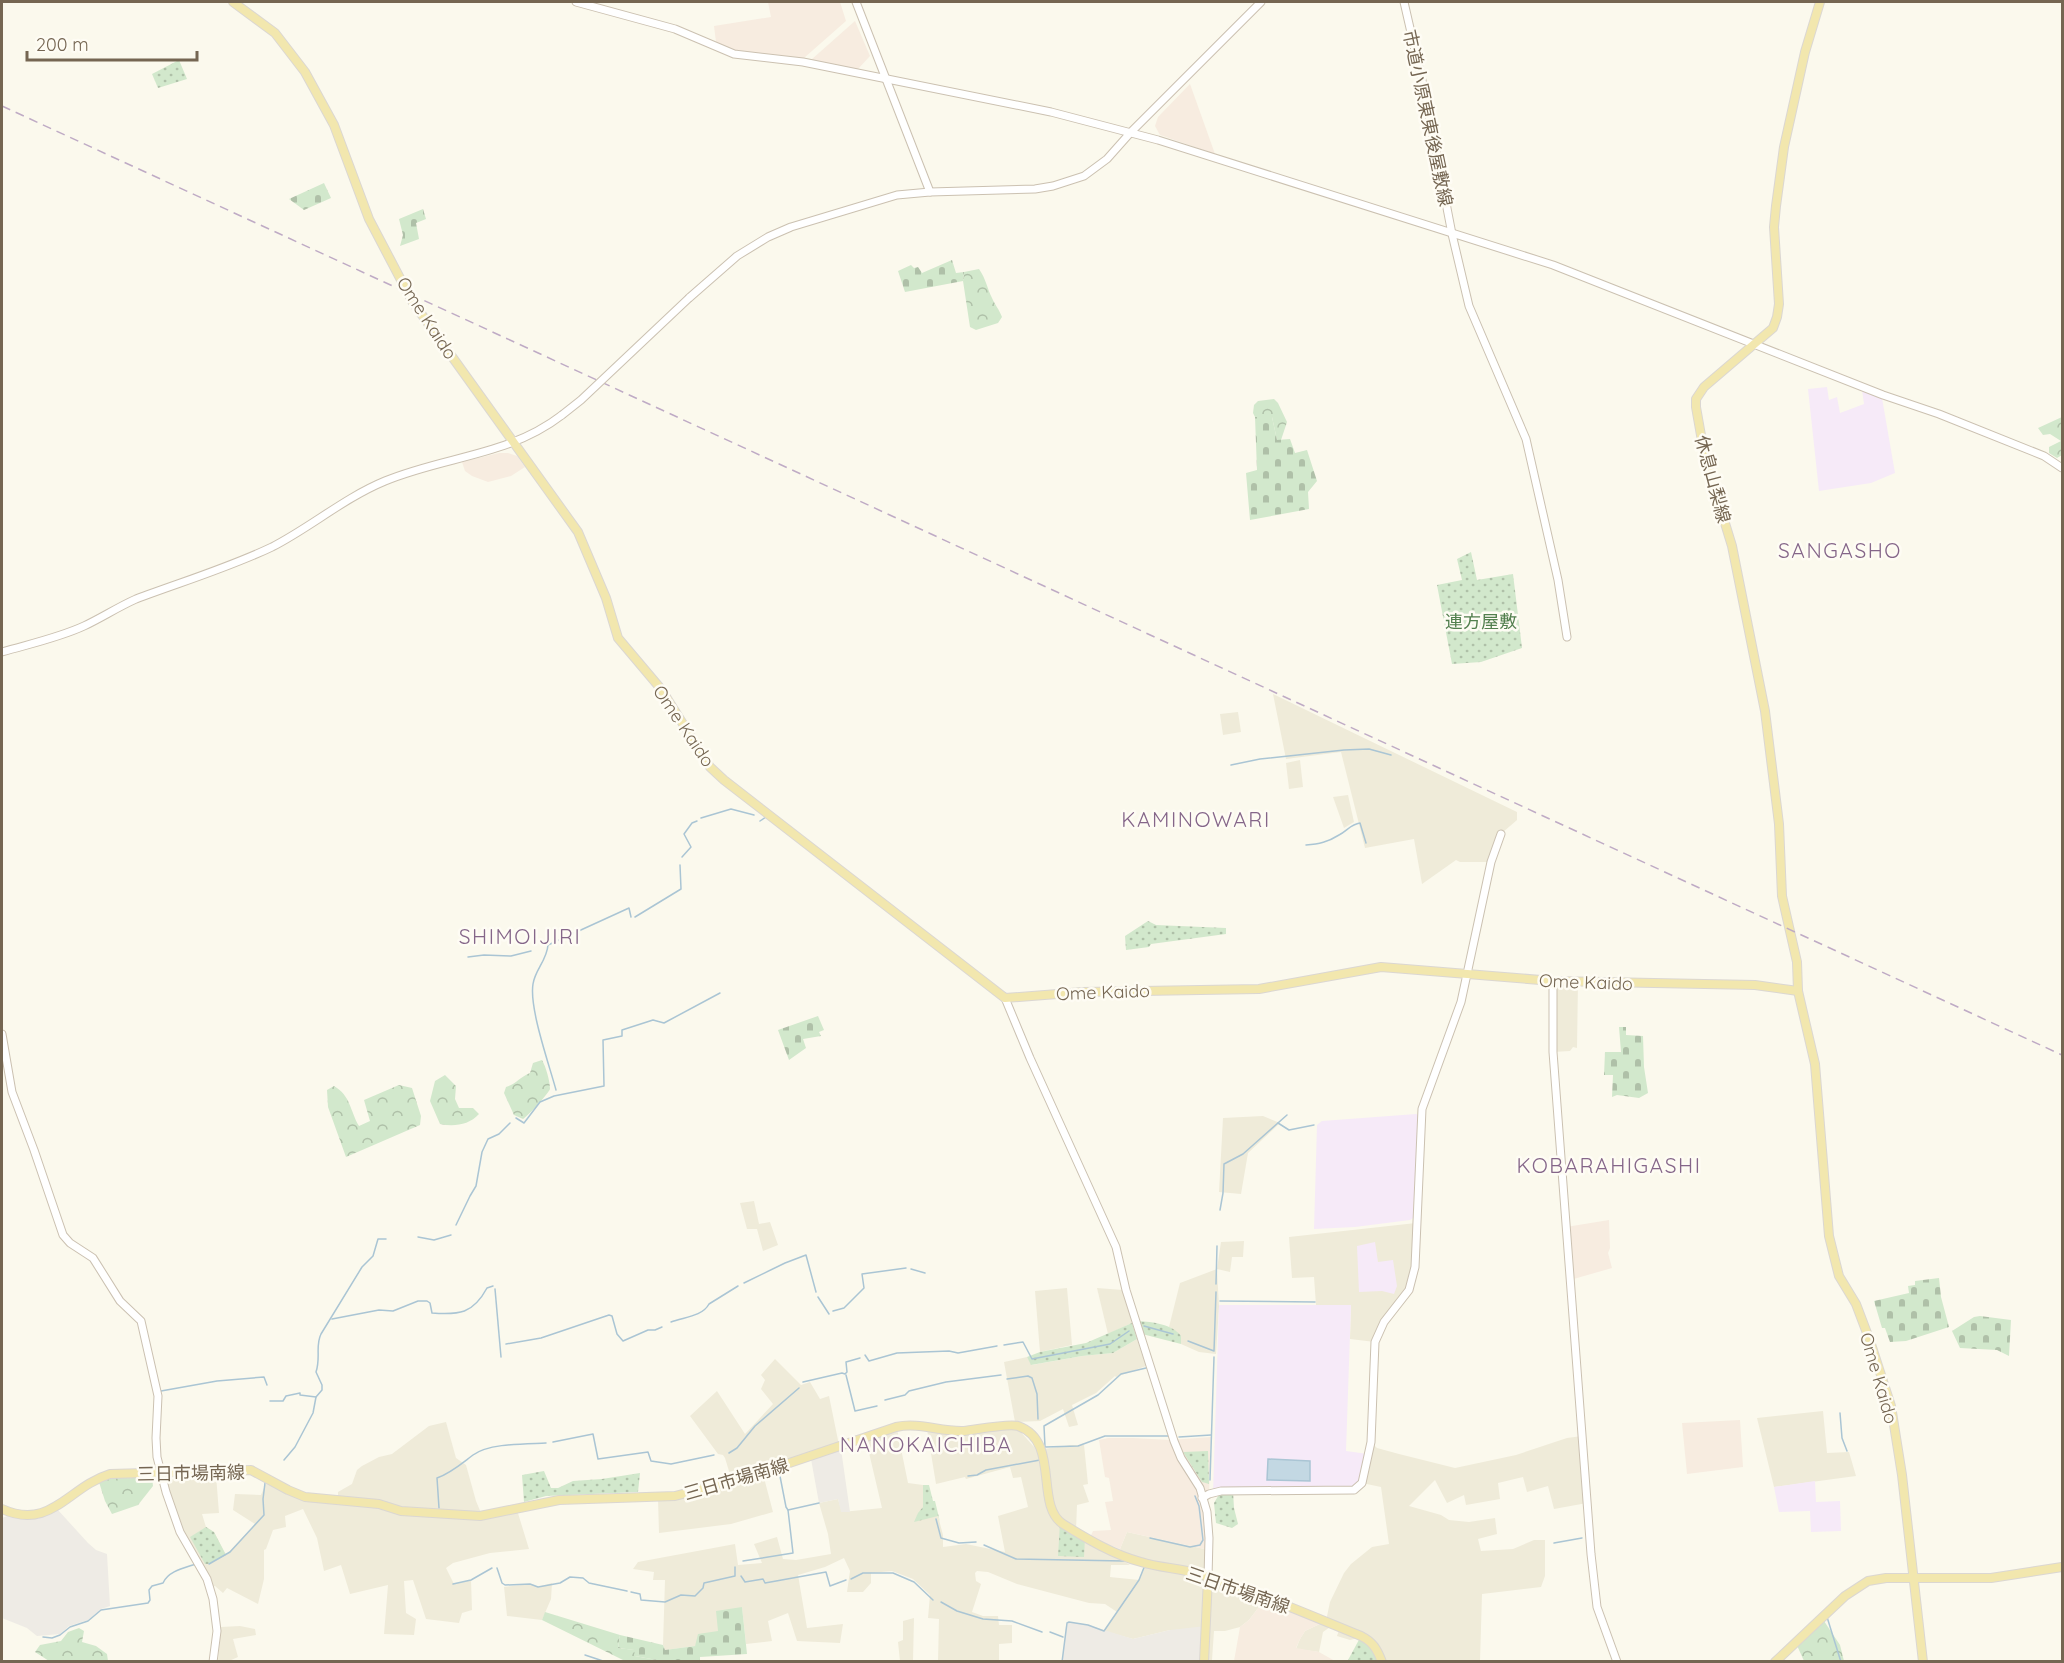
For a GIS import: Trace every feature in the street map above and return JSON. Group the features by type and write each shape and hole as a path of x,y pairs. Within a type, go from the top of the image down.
{"main road":[{"name":"Ome Kaido","path":"233,2 275,33 305,72 334,125 369,219 410,295 428,325 578,532 606,598 618,638 661,689 710,767 1005,998 1083,992 1258,989 1381,967 1552,981 1755,985 1798,991 1815,1064 1831,1247 1839,1276 1856,1304 1870,1341 1891,1406 1915,1577 1923,1662"},
{"name":"休息山梨線","path":"1798,991 1797,963 1782,896 1779,824 1766,711 1732,546 1705,458 1696,399 1704,387 1773,328 1777,317 1779,304 1774,227 1778,186 1784,147 1805,52 1820,2"},
{"name":"三日市場南線","path":"2,1509 18,1515 39,1515 51,1510 97,1478 110,1474 251,1470 305,1497 379,1504 401,1512 480,1516 560,1500 675,1496 751,1476 910,1424 951,1431 1017,1426 1031,1433 1039,1445 1051,1507 1059,1521 1074,1531 1134,1560 1164,1568 1188,1571 1360,1635 1370,1640 1377,1648 1382,1662"},
{"path":"1775,1662 1795,1641 1855,1588 1868,1581 1915,1577 1991,1578 2062,1567"},
{"path":"1204,1662 1208,1578"}],"street":[{"path":"576,2 675,29 734,54 803,62 1051,112 1131,132 1553,265 1883,395 1939,414 2044,456 2062,468"},
{"path":"856,2 930,192"},
{"path":"2,652 84,626 129,602 273,546 363,491 388,480 514,443 550,424 581,400 728,263 748,248 791,227 897,195 1035,189 1084,176 1107,159 1261,2"},
{"name":"市道小原東東後屋敷線","path":"1404,2 1469,306 1526,439 1558,580 1567,637"},
{"path":"1202,1498 1221,1491 1354,1490 1362,1483 1371,1442 1375,1342 1384,1322 1409,1290 1415,1267 1422,1110 1461,1002 1491,862 1501,834"},
{"path":"1552,981 1553,1052 1596,1607 1617,1662"},
{"path":"1005,998 1116,1247 1126,1290 1174,1440 1181,1458 1200,1488 1209,1521 1208,1578"},
{"path":"2,1034 12,1092 63,1235 70,1243 93,1258 120,1301 141,1321 158,1396 156,1438 172,1514 210,1587 217,1631 213,1662"}],"shaded area":[{"path":"768,2 840,2 846,21 804,58 735,51 716,42 714,26 771,17"},
{"path":"855,21 870,56 857,70 811,60"},
{"path":"1190,84 1215,154 1160,135 1155,126 1158,117"},
{"path":"1827,387 1829,400 1837,397 1840,413 1864,404 1862,390 1882,398 1895,473 1871,483 1819,491 1808,389"},
{"path":"499,453 517,456 525,467 511,476 488,482 465,471 462,462"},
{"path":"1273,694 1517,812 1517,820 1503,832 1491,862 1456,860 1422,884 1414,839 1365,848 1341,752 1286,759"},
{"path":"1238,712 1241,732 1223,735 1220,714"},
{"path":"1300,760 1303,787 1289,789 1286,763"},
{"path":"1348,795 1354,822 1344,828 1333,797"},
{"path":"1553,981 1578,982 1577,1048 1573,1047 1570,1051 1553,1052"},
{"path":"1418,1115 1413,1218 1355,1227 1314,1229 1317,1125 1322,1121"},
{"path":"1263,1116 1280,1123 1248,1153 1241,1194 1219,1192 1223,1118"},
{"path":"754,1201 759,1224 770,1222 778,1245 763,1251 757,1229 747,1229 740,1203"},
{"path":"1609,1220 1610,1248 1608,1253 1612,1268 1570,1280 1566,1227"},
{"path":"1416,1223 1413,1277 1375,1342 1350,1339 1351,1305 1316,1305 1314,1277 1292,1278 1289,1237"},
{"path":"1244,1241 1243,1257 1232,1257 1230,1272 1217,1269 1221,1242"},
{"path":"1375,1242 1378,1262 1393,1260 1397,1286 1394,1294 1382,1291 1359,1292 1357,1246"},
{"path":"1217,1269 1219,1307 1216,1354 1199,1352 1181,1344 1181,1336 1169,1327 1180,1283"},
{"path":"1067,1288 1072,1345 1040,1352 1035,1291"},
{"path":"1097,1288 1123,1290 1132,1323 1108,1334"},
{"path":"1219,1305 1351,1305 1346,1451 1368,1454 1359,1487 1213,1493"},
{"path":"1137,1339 1146,1366 1115,1376 1096,1393 1072,1405 1078,1425 1069,1427 1063,1409 1040,1421 1015,1422 1004,1362 1027,1357 1032,1365 1113,1353"},
{"path":"775,1359 801,1385 810,1382 820,1399 829,1396 839,1445 763,1474 773,1512 731,1524 659,1533 658,1499 732,1481 725,1458 718,1454 690,1416 717,1391 745,1434 773,1404 761,1389 765,1380 761,1375"},
{"path":"1823,1411 1827,1453 1849,1452 1856,1476 1774,1487 1757,1418"},
{"path":"1740,1420 1743,1467 1687,1474 1682,1423"},
{"path":"446,1422 456,1458 466,1465 481,1513 400,1509 338,1497 338,1492 352,1484 357,1470 362,1466 379,1457 392,1454 429,1426"},
{"path":"897,1429 908,1483 923,1485 923,1507 938,1516 943,1535 943,1547 966,1544 1005,1552 998,1516 1028,1507 1021,1477 1013,1478 1010,1467 966,1479 965,1477 936,1484 927,1429 1019,1430 1040,1457 1050,1507 1074,1532 1130,1565 1111,1565 1110,1577 1139,1580 1145,1564 1127,1556 1120,1549 1127,1532 1209,1550 1209,1578 1265,1599 1249,1620 1240,1627 1214,1631 1212,1660 1204,1661 1170,1630 1133,1639 1104,1631 1117,1612 1105,1604 1089,1603 1017,1584 988,1572 977,1571 976,1581 981,1584 972,1612 983,1616 998,1616 999,1625 1012,1625 1012,1643 999,1644 999,1661 938,1661 939,1619 928,1618 930,1595 913,1579 892,1571 871,1573 871,1583 863,1592 847,1592 850,1571 844,1558 825,1567 798,1575 807,1628 843,1624 840,1643 797,1641 788,1613 768,1621 772,1641 746,1644 742,1607 718,1632 698,1640 695,1646 665,1650 663,1645 665,1580 653,1580 654,1572 633,1569 638,1562 735,1544 738,1565 762,1563 754,1544 777,1537 783,1559 796,1560 831,1554 819,1503 838,1499 842,1512 882,1508 866,1440"},
{"path":"1582,1436 1587,1503 1554,1509 1548,1486 1527,1492 1523,1477 1498,1483 1500,1499 1466,1505 1464,1495 1447,1503 1435,1480 1409,1506 1441,1515 1449,1520 1469,1522 1495,1518 1497,1534 1478,1539 1481,1551 1513,1549 1534,1540 1545,1540 1545,1576 1541,1587 1482,1594 1480,1661 1382,1661 1358,1638 1350,1640 1337,1636 1340,1627 1333,1625 1323,1632 1319,1652 1296,1649 1305,1631 1326,1621 1330,1602 1351,1564 1372,1547 1389,1544 1381,1487 1362,1483 1371,1442 1377,1448 1455,1468 1516,1455 1567,1438"},
{"path":"1211,1437 1209,1494 1203,1499 1209,1550 1127,1532 1120,1549 1090,1537 1093,1531 1111,1530 1105,1502 1113,1501 1109,1478 1105,1477 1099,1440 1133,1438 1170,1440"},
{"path":"1084,1445 1088,1484 1083,1485 1089,1502 1077,1505 1076,1530 1064,1522 1053,1506 1043,1449"},
{"path":"841,1449 850,1512 841,1512 838,1499 819,1503 811,1459"},
{"path":"216,1475 219,1513 202,1514 206,1527 214,1532 226,1555 255,1524 233,1510 235,1494 261,1495 267,1481 320,1500 451,1518 517,1510 529,1549 490,1553 453,1563 446,1568 454,1584 471,1580 472,1610 462,1613 459,1623 426,1619 413,1580 404,1581 406,1613 416,1619 414,1635 384,1634 388,1585 350,1594 341,1565 324,1571 317,1538 303,1509 285,1516 286,1527 273,1530 264,1550 264,1579 258,1604 227,1588 223,1593 215,1586 210,1588 174,1514 164,1480"},
{"path":"1815,1481 1816,1502 1840,1501 1841,1531 1811,1532 1810,1511 1779,1512 1774,1487"},
{"path":"57,1509 88,1543 96,1550 107,1554 110,1606 101,1609 88,1620 69,1626 60,1634 37,1636 27,1628 2,1618 2,1518 10,1515 38,1519"},
{"path":"552,1583 551,1599 542,1620 507,1616 504,1587 530,1584 538,1587"},
{"path":"1265,1599 1326,1621 1305,1631 1296,1648 1319,1652 1335,1661 1209,1662 1234,1661 1240,1627 1249,1620"},
{"path":"914,1618 913,1661 900,1661 898,1642 903,1640 903,1621"},
{"path":"1069,1622 1088,1625 1133,1639 1170,1630 1206,1626 1204,1661 1062,1662 1066,1626"},
{"path":"240,1626 255,1629 256,1635 233,1639 238,1657 229,1661 218,1661 221,1627"}],"green space":[{"path":"179,60 187,79 158,88 152,74"},
{"path":"324,183 331,198 304,210 289,199"},
{"path":"423,209 426,219 416,223 419,239 400,246 403,235 399,219"},
{"path":"952,260 956,273 964,272 963,281 905,292 898,271 911,265 914,268 918,267 922,273"},
{"path":"979,269 1002,317 998,323 976,330 970,327 963,281 964,272"},
{"path":"1274,399 1287,422 1281,440 1277,440 1272,417 1255,417 1253,413 1254,405 1258,401"},
{"path":"1255,417 1272,417 1277,440 1290,439 1295,453 1307,450 1317,481 1308,492 1309,509 1250,520 1246,473 1257,470"},
{"path":"2062,417 2062,455 2057,458 2049,453 2049,447 2061,441 2050,434 2043,435 2038,428"},
{"name":"連方屋敷","path":"1471,552 1477,580 1513,574 1522,648 1481,662 1452,664 1437,585 1462,580 1457,559"},
{"path":"1148,921 1156,925 1226,928 1226,934 1151,944 1149,947 1126,950 1125,936"},
{"path":"818,1016 824,1030 819,1032 821,1036 803,1039 806,1048 789,1060 778,1030"},
{"path":"1619,1027 1626,1027 1626,1035 1643,1036 1648,1093 1639,1098 1617,1095 1612,1097 1613,1075 1604,1075 1605,1052 1621,1052"},
{"path":"542,1060 550,1089 523,1119 514,1115 504,1093 506,1087 530,1073 533,1063"},
{"path":"445,1075 456,1086 455,1099 459,1108 473,1108 479,1114 471,1121 456,1125 440,1124 430,1101 435,1081"},
{"path":"399,1085 412,1088 421,1116 420,1125 346,1157 328,1107 327,1090 334,1086 344,1094 359,1126 370,1121 364,1100"},
{"path":"1939,1278 1941,1297 1949,1327 1906,1341 1890,1342 1885,1328 1882,1328 1874,1301 1909,1293 1908,1286 1915,1285 1915,1281"},
{"path":"1974,1317 2011,1320 2009,1356 1997,1350 1960,1348 1952,1331"},
{"path":"1138,1321 1156,1323 1173,1329 1181,1336 1181,1344 1142,1334"},
{"path":"1132,1323 1137,1339 1113,1353 1031,1365 1027,1357 1040,1352 1086,1343"},
{"path":"1208,1451 1209,1484 1202,1482 1183,1452"},
{"path":"544,1471 551,1488 558,1488 573,1481 640,1473 638,1492 546,1496 524,1502 522,1475"},
{"path":"109,1476 152,1477 153,1486 138,1505 112,1514 98,1479"},
{"path":"923,1485 929,1485 940,1522 938,1516 914,1522 923,1507"},
{"path":"1221,1491 1233,1491 1238,1524 1232,1528 1216,1523 1214,1503"},
{"path":"1060,1523 1085,1538 1084,1557 1058,1556"},
{"path":"206,1527 214,1532 226,1555 209,1564 205,1564 190,1537"},
{"path":"742,1607 747,1654 700,1657 700,1661 662,1661 635,1656 634,1650 618,1648 620,1635 663,1645 665,1650 695,1646 698,1634 718,1631 716,1611"},
{"path":"545,1612 620,1635 618,1648 635,1650 635,1656 662,1661 625,1661 542,1620"},
{"path":"1822,1618 1840,1645 1844,1661 1804,1661 1795,1641"},
{"path":"79,1628 84,1631 82,1642 96,1646 107,1654 108,1661 49,1661 35,1652 40,1645 61,1641 68,1632"},
{"path":"1361,1636 1382,1662 1347,1662"}],"water":[{"path":"1268,1459 1310,1461 1310,1481 1267,1480"}],"waterway":[{"path":"1231,765 1260,759 1344,750 1369,749 1391,755"},
{"path":"701,818 731,809 754,815"},
{"path":"760,821 766,817"},
{"path":"682,857 691,847 684,834 692,823 697,821"},
{"path":"1306,845 1327,841 1360,823 1366,843"},
{"path":"635,917 681,889 680,865"},
{"path":"556,1090 537,1021 533,994 534,979 546,955 548,945 629,908 631,917"},
{"path":"468,957 511,956 531,951"},
{"path":"516,1118 524,1123 540,1102 554,1096 604,1086 603,1040 622,1036 622,1030 653,1020 664,1023 720,993"},
{"path":"1220,1210 1224,1164 1243,1154 1287,1115"},
{"path":"456,1225 476,1186 482,1152 488,1139 499,1134 510,1123"},
{"path":"1278,1123 1289,1130 1314,1125"},
{"path":"418,1237 434,1240 451,1235"},
{"path":"284,1460 295,1447 313,1413 316,1397 322,1390 316,1372 318,1343 321,1334 362,1267 373,1256 378,1239 386,1239"},
{"path":"1216,1284 1217,1246"},
{"path":"744,1283 806,1255 816,1292"},
{"path":"833,1311 844,1308 864,1288 862,1274 906,1268"},
{"path":"911,1269 925,1273"},
{"path":"332,1319 379,1310 393,1311 418,1301 430,1303 432,1313 458,1313 471,1308 487,1288 493,1286"},
{"path":"671,1322 702,1312 709,1304 738,1286"},
{"path":"495,1289 501,1357"},
{"path":"1188,1341 1214,1351 1216,1292"},
{"path":"818,1297 829,1314"},
{"path":"1220,1301 1315,1302"},
{"path":"506,1344 541,1338 609,1315 612,1316 617,1334 623,1341 648,1330 662,1327"},
{"path":"1144,1326 1173,1334"},
{"path":"1004,1345 1023,1342 1032,1359 1110,1344 1129,1331"},
{"path":"865,1355 869,1361 897,1353 949,1351 958,1353 997,1346"},
{"path":"1210,1480 1214,1357"},
{"path":"803,1382 845,1374 847,1372 846,1362 860,1358"},
{"path":"1146,1368 1121,1374 1098,1395 1044,1426 1045,1447 1078,1446 1105,1436 1168,1436"},
{"path":"846,1375 855,1411 877,1406"},
{"path":"885,1400 905,1395 909,1391 946,1382 1001,1375"},
{"path":"1007,1379 1028,1376 1032,1378 1037,1394 1038,1419"},
{"path":"161,1391 217,1381 264,1377 267,1385"},
{"path":"729,1453 737,1448 755,1426 799,1388"},
{"path":"270,1401 283,1401 286,1396 300,1393 300,1395 316,1397"},
{"path":"1840,1413 1842,1438 1847,1451"},
{"path":"553,1442 593,1434 598,1459 648,1452 651,1461 671,1464 714,1455"},
{"path":"1179,1437 1211,1435"},
{"path":"439,1508 437,1478 473,1455 498,1446 546,1443"},
{"path":"968,1476 977,1475 986,1470 1040,1460"},
{"path":"779,1471 788,1510"},
{"path":"209,1564 230,1552 264,1515 265,1483"},
{"path":"1150,1538 1190,1547 1200,1545 1203,1540 1199,1506 1195,1496"},
{"path":"743,1561 793,1553 788,1510 819,1503"},
{"path":"936,1519 941,1538 959,1543 976,1542"},
{"path":"1554,1543 1582,1538"},
{"path":"984,1545 1016,1559 1124,1561"},
{"path":"43,1637 52,1638 60,1635 70,1627 88,1621 101,1610 148,1603 149,1590 152,1586 163,1583 177,1570 196,1564"},
{"path":"1062,1662 1067,1623 1088,1625 1104,1631 1139,1580 1145,1565"},
{"path":"631,1592 640,1594 641,1600 665,1602 681,1595 695,1596 703,1588 704,1583 735,1576 735,1567"},
{"path":"453,1584 471,1580 492,1568"},
{"path":"497,1568 502,1583 505,1585 530,1584 538,1587 560,1583 570,1577 583,1578 589,1583 627,1591"},
{"path":"741,1576 745,1582 763,1579 765,1583 826,1572 830,1586 846,1580"},
{"path":"851,1579 863,1573 893,1573 914,1582 933,1600"},
{"path":"941,1602 957,1611 983,1619 1012,1621 1042,1632"},
{"path":"1827,1617 1841,1662"},
{"path":"1050,1632 1063,1637"},
{"path":"585,1655 606,1662"}],"railway":[{"path":"2,106 2062,1055"}],"district":[{"name":"SANGASHO","path":"1840,550"},
{"name":"KAMINOWARI","path":"1196,819"},
{"name":"SHIMOIJIRI","path":"520,936"},
{"name":"KOBARAHIGASHI","path":"1609,1165"},
{"name":"NANOKAICHIBA","path":"926,1444"}]}
